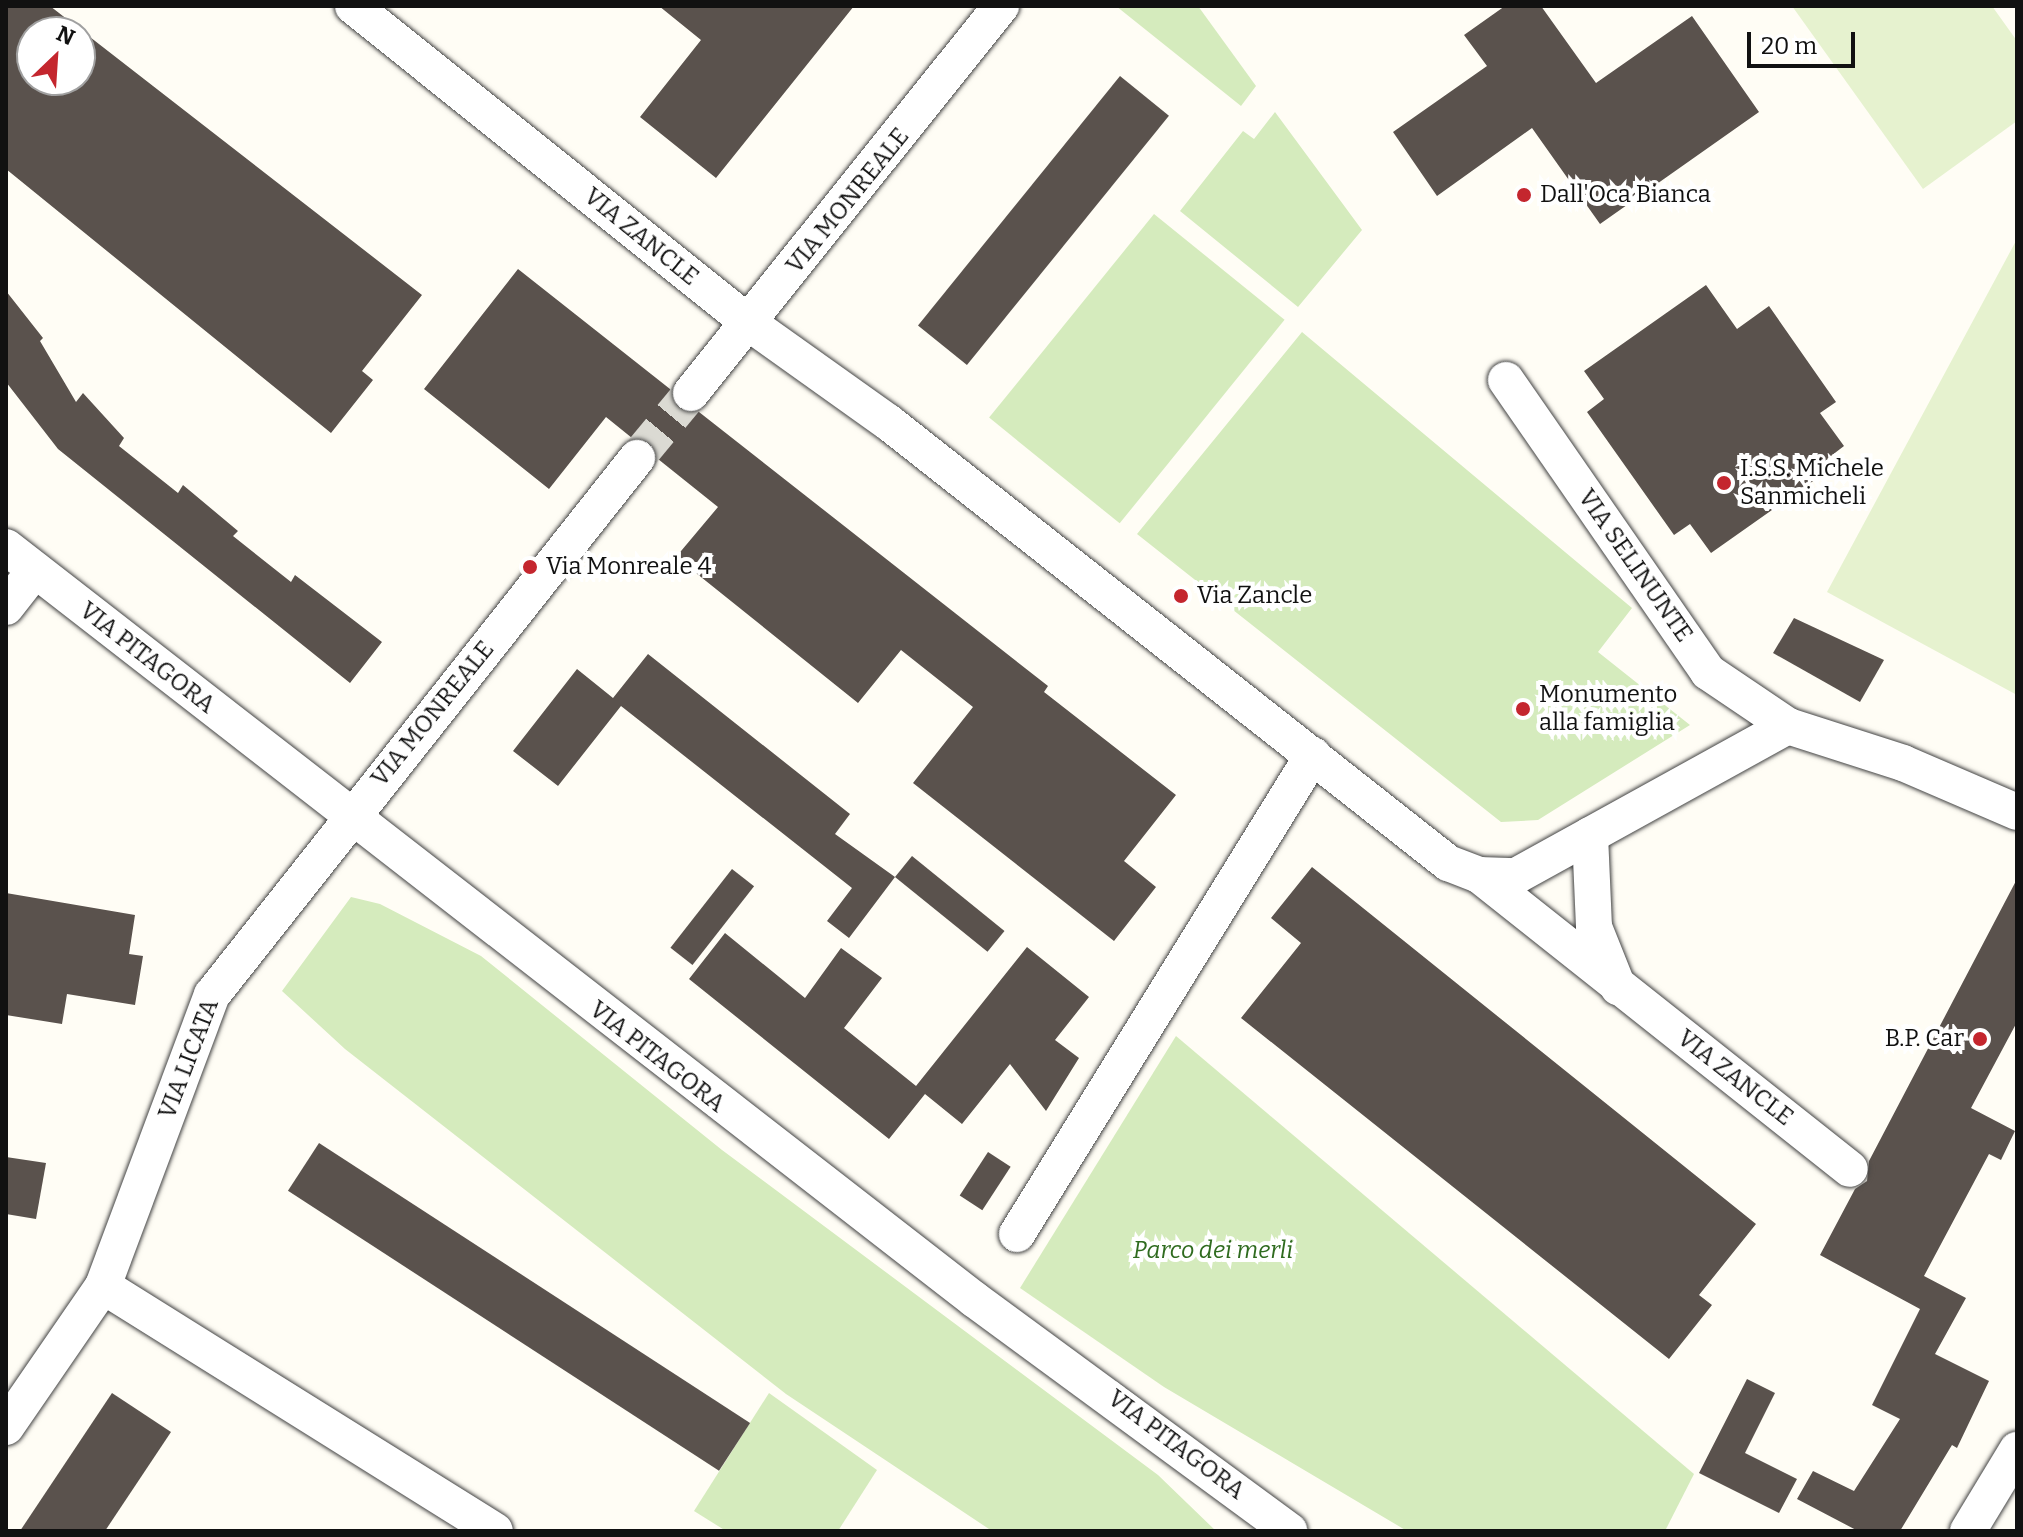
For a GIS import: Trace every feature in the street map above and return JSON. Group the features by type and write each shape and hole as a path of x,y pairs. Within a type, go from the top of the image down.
{"street":[{"name":"VIA ZANCLE","path":"353,6 749,323 888,422 1448,863 1479,875 1850,1169"},
{"name":"VIA MONREALE","path":"691,393 1001,6"},
{"name":"VIA SELINUNTE","path":"1506,380 1708,672 1788,726 1903,763 2017,812"},
{"name":"VIA MONREALE","path":"348,819 637,458"},
{"name":"VIA PITAGORA","path":"6,547 348,819 975,1300 1289,1531"},
{"path":"6,607 35,570"},
{"path":"1479,875 1516,876 1788,726"},
{"path":"1017,1234 1313,755"},
{"name":"VIA LICATA","path":"6,1427 103,1286 212,995 348,819"},
{"path":"1590,835 1594,927 1618,988"},
{"path":"103,1286 495,1531"},
{"path":"1968,1531 2017,1450"}],"green space":[{"path":"1116,6 1198,6 1256,86 1241,106"},
{"path":"1792,6 1992,6 2017,41 2017,121 1923,189"},
{"path":"1275,112 1362,230 1298,307 1180,211 1243,131 1254,139"},
{"path":"1154,214 1285,320 1120,523 989,418"},
{"path":"2017,239 2017,695 1827,592"},
{"path":"1302,332 1632,608 1598,652 1690,725 1538,820 1501,822 1137,534"},
{"path":"351,897 380,904 481,956 722,1150 1158,1475 1216,1531 992,1531 786,1394 345,1049 282,991"},
{"name":"Parco dei merli","path":"1176,1036 1694,1474 1665,1531 1407,1531 1164,1387 1020,1288"},
{"path":"769,1393 877,1470 838,1531 726,1531 694,1511"}],"building":[{"path":"6,6 50,6 63,16 16,16 16,96 96,96 96,42 422,295 362,371 373,380 331,433 6,169"},
{"path":"659,6 854,6 716,178 640,117 701,40"},
{"path":"1505,6 1541,6 1596,83 1692,16 1759,112 1600,224 1532,128 1437,196 1393,132 1487,66 1464,35"},
{"path":"1120,76 1169,116 967,365 918,325"},
{"path":"518,269 670,389 679,410 699,412 1048,686 1044,692 1176,795 1124,861 1156,887 1114,941 913,783 973,707 901,650 858,703 676,557 718,507 658,459 651,442 632,438 606,417 549,489 424,389"},
{"path":"1706,285 1737,329 1769,306 1836,402 1820,413 1844,446 1827,459 1833,467 1711,553 1690,524 1674,535 1587,412 1604,399 1584,371"},
{"path":"6,291 43,338 40,341 76,402 83,393 124,438 119,446 178,493 183,485 238,531 233,536 291,582 295,575 382,642 350,683 58,449 6,382"},
{"path":"1794,618 1884,660 1860,702 1773,653"},
{"path":"648,654 850,814 835,834 895,877 849,938 827,921 852,888 621,706 558,786 513,751 577,669 613,698"},
{"path":"912,856 1004,931 987,952 895,877"},
{"path":"1312,867 1756,1224 1699,1295 1712,1305 1669,1359 1241,1018 1301,943 1271,918"},
{"path":"732,869 754,886 692,965 670,948"},
{"path":"2017,879 2017,1022 1971,1108 2015,1131 2001,1160 1989,1154 1924,1276 1966,1298 1935,1354 1989,1381 1957,1448 1952,1445 1900,1531 1858,1531 1797,1499 1813,1471 1854,1491 1900,1419 1872,1405 1920,1309 1820,1255 1855,1189 1867,1181 1869,1161"},
{"path":"6,893 135,915 129,954 143,956 135,1005 67,994 62,1024 6,1015"},
{"path":"725,933 805,998 841,948 882,978 844,1028 916,1086 1027,947 1089,997 1055,1040 1079,1058 1046,1111 1010,1064 962,1124 925,1094 889,1139 689,979"},
{"path":"319,1143 750,1423 719,1471 288,1191"},
{"path":"988,1152 1011,1167 982,1210 960,1196"},
{"path":"6,1157 46,1163 36,1219 6,1214"},
{"path":"1747,1379 1775,1393 1745,1453 1797,1479 1779,1513 1699,1473"},
{"path":"112,1393 171,1432 105,1531 20,1531"}],"tunnel":[{"path":"637,458 691,393"}],"place":[{"name":"Dall'Oca Bianca","path":"1524,195"},
{"name":"I.S.S. Michele Sanmicheli","path":"1724,483"},
{"name":"Via Monreale 4","path":"530,567"},
{"name":"Via Zancle","path":"1181,596"},
{"name":"Monumento alla famiglia","path":"1523,709"},
{"name":"B.P. Car","path":"1980,1039"}]}
